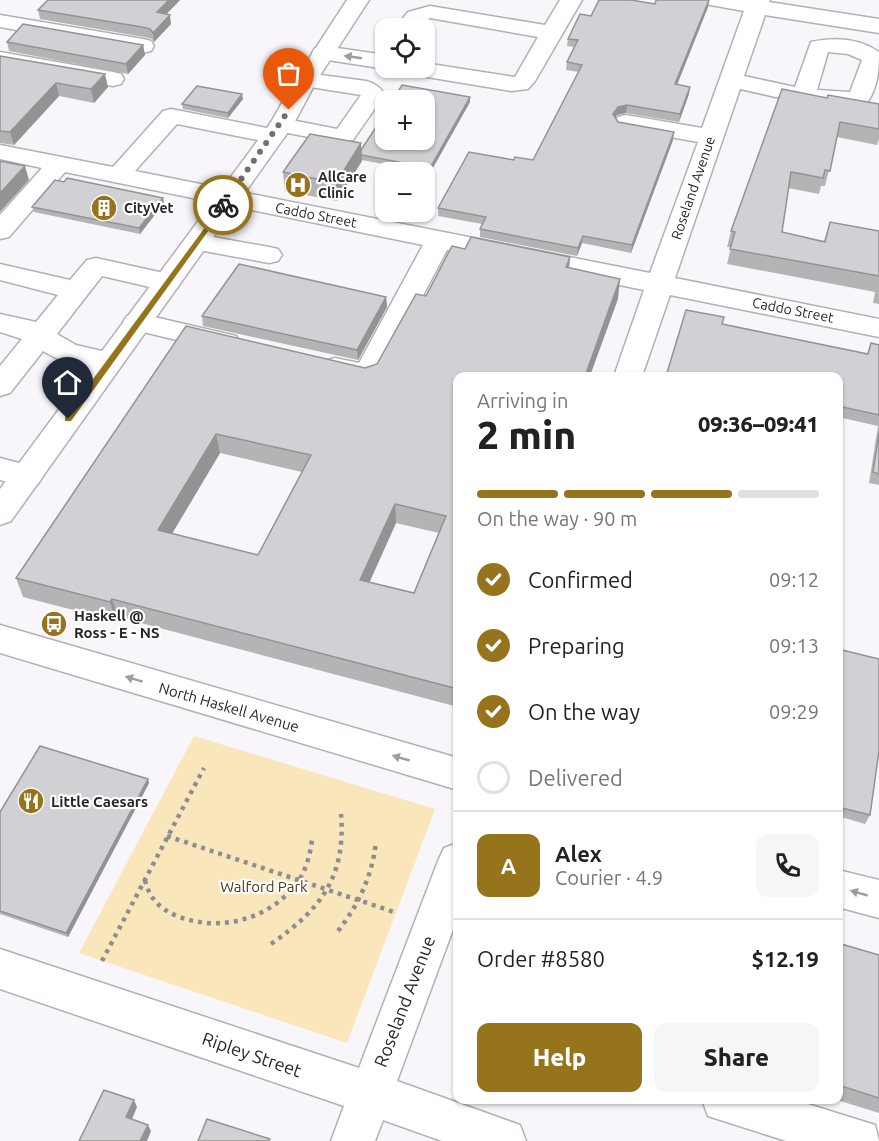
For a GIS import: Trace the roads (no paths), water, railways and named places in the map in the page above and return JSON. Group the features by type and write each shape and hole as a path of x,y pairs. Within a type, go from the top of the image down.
{"street":[{"path":"0,513 13,473 109,362 197,242 277,130 306,80 358,0"},
{"path":"435,71 520,84 524,81 571,0"},
{"path":"712,0 757,4 879,26"},
{"path":"0,21 16,4"},
{"name":"Roseland Avenue","path":"629,372 757,4"},
{"path":"413,18 421,13 430,12 552,33"},
{"path":"0,21 143,46"},
{"path":"323,53 375,59"},
{"path":"0,59 113,80"},
{"path":"118,176 171,116 339,136 345,135 373,94 366,88 306,80"},
{"path":"730,80 804,94"},
{"path":"626,122 711,137"},
{"name":"Caddo Street","path":"0,152 879,328"},
{"path":"0,231 59,164"},
{"path":"311,363 367,375 439,240"},
{"path":"197,242 269,255"},
{"path":"0,386 96,266 167,282"},
{"path":"0,272 75,290"},
{"path":"137,322 256,350"},
{"path":"0,323 24,328 68,353 109,362"},
{"name":"North Haskell Avenue","path":"0,639 453,773"},
{"name":"Roseland Avenue","path":"353,1141 369,1093 453,874"},
{"path":"843,889 879,899"},
{"name":"Ripley Street","path":"0,969 369,1093 504,1141"},
{"path":"737,1104 859,1141"}],"place":[{"name":"AllCare Clinic","path":"298,185"},
{"name":"CityVet","path":"104,208"},
{"name":"Haskell @ Ross - E - NS","path":"54,624"},
{"name":"Little Caesars","path":"31,801"}],"park label":[{"name":"Walford Park","path":"264,886"}]}
